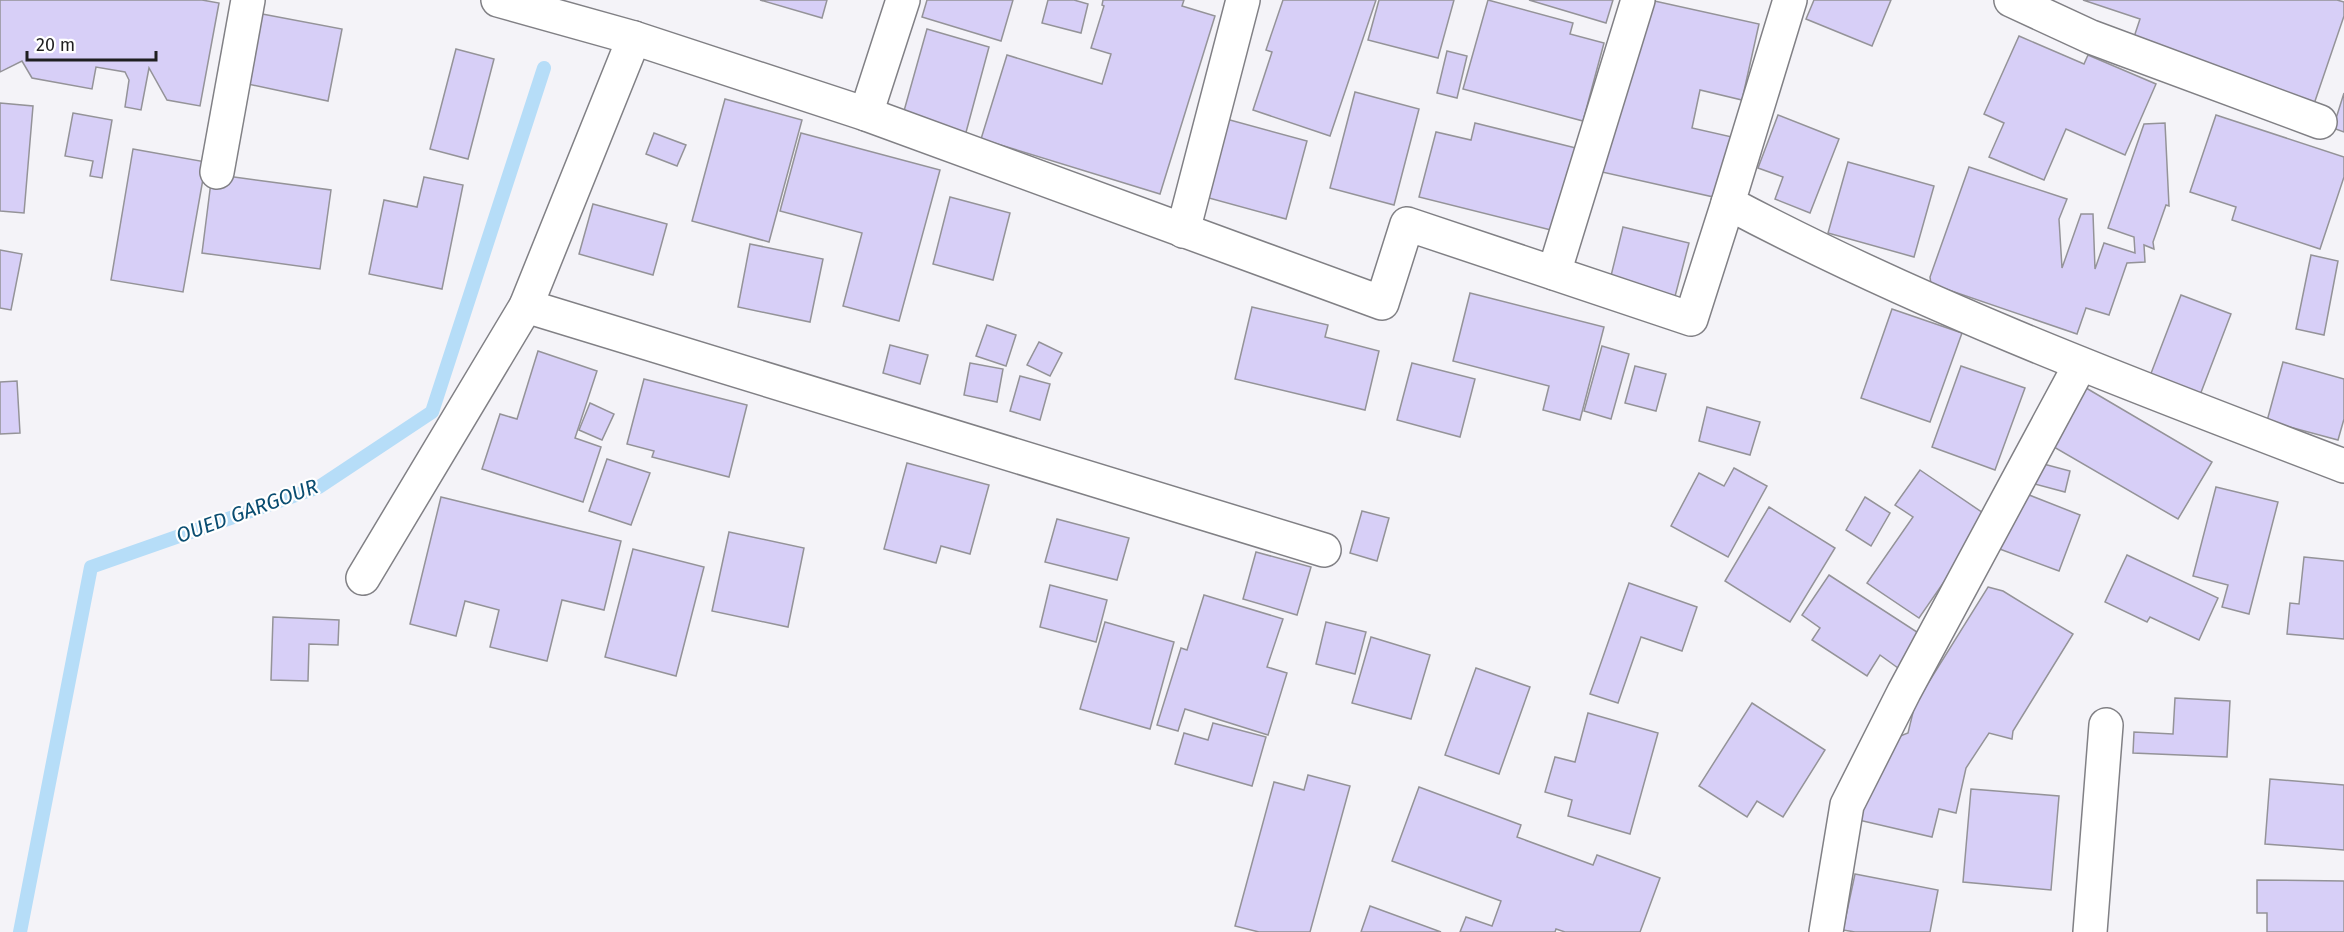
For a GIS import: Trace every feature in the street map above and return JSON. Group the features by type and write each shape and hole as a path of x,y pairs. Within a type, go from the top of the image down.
{"street":[{"path":"218,172 248,0"},
{"path":"498,0 634,38 866,114 1382,303 1407,225 1691,319 1791,0"},
{"path":"866,114 903,0"},
{"path":"1183,231 1243,0"},
{"path":"1554,273 1638,0"},
{"path":"2011,0 2091,37 2320,122"},
{"path":"363,578 526,306 634,38"},
{"path":"1728,203 1811,247 2080,365 2344,466"},
{"path":"526,306 1324,550"},
{"path":"1826,932 1847,805 1904,692 2080,365"},
{"path":"2090,932 2106,725"}],"building":[{"path":"0,0 202,0 219,3 200,106 167,100 149,68 141,110 125,107 129,80 125,72 96,67 92,89 32,78 22,61 0,72"},
{"path":"760,0 827,0 822,18"},
{"path":"927,0 1013,0 1001,41 922,17"},
{"path":"1048,0 1074,0 1088,4 1081,33 1042,23"},
{"path":"1103,0 1184,0 1182,6 1215,16 1160,194 981,139 1007,55 1102,84 1111,54 1091,48 1104,6 1102,5"},
{"path":"1283,0 1376,0 1330,136 1253,110 1272,52 1266,50"},
{"path":"1379,0 1454,0 1438,58 1368,40"},
{"path":"1488,0 1573,23 1570,34 1604,43 1583,121 1463,89"},
{"path":"1529,0 1613,0 1606,23"},
{"path":"1650,0 1759,24 1742,100 1700,90 1692,128 1732,137 1718,198 1602,172"},
{"path":"1814,0 1891,0 1872,46 1806,19"},
{"path":"2083,0 2337,0 2344,2 2344,16 2314,104 2132,43 2140,19"},
{"path":"257,13 342,29 328,101 243,83"},
{"path":"927,29 989,47 965,136 902,118"},
{"path":"2019,36 2084,64 2088,55 2156,84 2125,155 2066,129 2044,180 1989,157 2004,123 1984,114"},
{"path":"456,49 494,59 468,159 430,149"},
{"path":"1447,51 1467,56 1457,98 1437,93"},
{"path":"1355,92 1419,109 1394,205 1330,188"},
{"path":"2344,93 2344,132 2333,128"},
{"path":"725,99 802,120 769,242 692,221"},
{"path":"0,103 33,106 24,213 0,211"},
{"path":"73,113 112,120 102,178 90,176 93,161 65,156"},
{"path":"1778,115 1839,139 1810,213 1775,199 1783,177 1758,168"},
{"path":"2216,115 2344,157 2344,177 2320,249 2232,220 2236,207 2190,192"},
{"path":"1219,117 1307,141 1286,219 1198,195"},
{"path":"1475,123 1580,149 1559,232 1419,197 1436,132 1471,140"},
{"path":"2165,123 2169,206 2166,205 2153,242 2154,249 2144,245 2145,262 2127,263 2109,315 2086,308 2077,334 1931,284 1930,277 1969,167 2067,199 2059,219 2062,268 2081,214 2093,214 2095,269 2104,243 2135,253 2134,237 2108,228 2144,124"},
{"path":"654,133 686,145 677,166 646,154"},
{"path":"801,133 940,170 899,321 843,306 862,233 780,211"},
{"path":"133,149 206,162 183,292 111,280"},
{"path":"1848,162 1934,186 1914,257 1828,233"},
{"path":"212,174 331,190 320,269 202,253"},
{"path":"424,177 463,185 442,289 369,274 384,200 417,207"},
{"path":"950,197 1010,213 993,280 933,264"},
{"path":"593,204 667,224 653,275 579,254"},
{"path":"1623,227 1689,243 1673,304 1608,288"},
{"path":"750,244 823,259 810,322 738,307"},
{"path":"0,250 22,254 11,310 0,308"},
{"path":"2311,255 2338,261 2324,335 2296,329"},
{"path":"1470,293 1604,327 1580,420 1543,410 1549,386 1453,361"},
{"path":"2181,295 2231,314 2200,395 2150,376"},
{"path":"1252,307 1328,325 1325,337 1379,351 1365,410 1235,379"},
{"path":"1892,309 1962,333 1930,422 1861,398"},
{"path":"987,325 1016,335 1006,366 976,356"},
{"path":"1039,342 1062,353 1050,376 1027,365"},
{"path":"890,345 928,355 920,384 883,373"},
{"path":"1602,346 1629,354 1611,419 1584,411"},
{"path":"538,351 597,371 575,438 601,447 583,502 482,469 500,414 517,419"},
{"path":"2283,362 2344,379 2344,419 2338,440 2267,421"},
{"path":"970,363 1003,369 997,402 964,395"},
{"path":"1412,363 1475,379 1460,437 1397,420"},
{"path":"1635,366 1666,374 1656,411 1625,403"},
{"path":"1961,366 2025,388 1995,470 1932,447"},
{"path":"1020,376 1050,384 1040,420 1010,411"},
{"path":"644,379 747,405 729,477 652,457 654,451 627,444"},
{"path":"17,381 20,433 0,434 0,382"},
{"path":"2081,385 2212,462 2178,519 2047,443"},
{"path":"590,403 614,414 602,440 579,430"},
{"path":"1707,407 1760,422 1750,455 1699,441"},
{"path":"607,459 650,473 631,525 589,511"},
{"path":"2036,462 2070,471 2065,492 2031,483"},
{"path":"907,463 989,485 970,554 941,546 936,563 884,549"},
{"path":"1734,468 1767,486 1728,557 1671,526 1699,473 1724,486"},
{"path":"1920,470 1989,517 1919,618 1867,583 1913,517 1895,505"},
{"path":"2216,487 2278,502 2249,614 2222,607 2228,585 2193,576"},
{"path":"2019,491 2080,515 2059,571 1997,548"},
{"path":"441,497 621,541 604,610 562,600 547,661 490,647 499,610 465,601 456,636 410,624"},
{"path":"1865,497 1890,513 1871,546 1846,530"},
{"path":"1769,507 1835,548 1790,622 1725,581"},
{"path":"1362,511 1389,518 1377,561 1350,553"},
{"path":"1057,519 1129,538 1117,580 1045,562"},
{"path":"729,532 804,548 788,627 712,611"},
{"path":"633,549 704,567 676,676 605,657"},
{"path":"1256,552 1311,567 1297,615 1243,599"},
{"path":"2127,555 2218,598 2199,640 2150,617 2147,622 2105,602"},
{"path":"2304,557 2344,561 2344,639 2287,634 2290,603 2299,604"},
{"path":"1829,575 1920,634 1898,668 1880,655 1867,676 1812,640 1820,628 1802,615"},
{"path":"1629,583 1697,607 1682,651 1641,637 1618,703 1590,694"},
{"path":"1050,585 1107,600 1096,642 1040,627"},
{"path":"1988,587 2003,591 2073,634 2013,731 2012,739 1989,733 1966,768 1956,813 1939,809 1932,837 1850,818 1885,742 1908,733 1915,704"},
{"path":"1204,595 1283,619 1267,667 1287,673 1268,735 1185,709 1178,731 1157,725 1181,648 1187,650"},
{"path":"273,617 339,620 338,645 309,644 308,681 271,680"},
{"path":"1105,622 1174,642 1150,729 1080,709"},
{"path":"1326,622 1366,632 1355,674 1316,664"},
{"path":"1371,637 1430,655 1411,719 1352,703"},
{"path":"1476,668 1530,687 1499,774 1445,755"},
{"path":"2175,698 2230,701 2227,757 2133,753 2134,732 2173,734"},
{"path":"1752,703 1825,750 1783,817 1757,801 1747,817 1699,786"},
{"path":"1588,713 1658,733 1630,834 1568,816 1572,800 1545,792 1555,757 1575,762"},
{"path":"1213,723 1266,737 1252,786 1175,764 1184,733 1208,740"},
{"path":"1308,775 1350,786 1310,932 1259,932 1235,926 1274,782 1304,790"},
{"path":"2270,779 2344,785 2344,850 2265,844"},
{"path":"1419,787 1521,825 1517,837 1593,865 1597,855 1660,878 1640,932 1565,932 1556,929 1555,932 1460,932 1466,917 1492,926 1501,901 1392,861"},
{"path":"1971,789 2059,796 2051,890 1963,882"},
{"path":"1855,874 1938,890 1930,932 1843,930"},
{"path":"2257,880 2344,881 2344,932 2267,932 2267,913 2257,913"},
{"path":"1370,906 1441,932 1361,932"}],"waterway":[{"name":"OUED GARGOUR","path":"20,932 91,567 319,487 432,412 544,68"}]}
